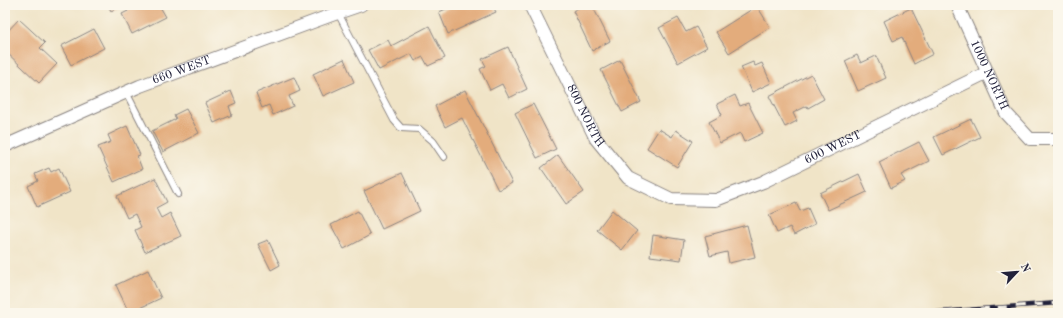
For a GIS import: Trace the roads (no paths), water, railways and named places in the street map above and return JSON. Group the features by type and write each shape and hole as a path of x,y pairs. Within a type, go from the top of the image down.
{"street":[{"name":"660 WEST","path":"5,146 126,92 331,11 361,5"},
{"name":"800 NORTH","path":"530,5 596,139 628,178 670,199"},
{"name":"1000 NORTH","path":"957,5 1006,113 1030,139 1058,139"},
{"name":"600 WEST","path":"670,199 716,200 763,182 988,72"}],"lane":[{"path":"331,11 394,120 401,128 419,129 433,141 444,156"},
{"path":"126,92 178,194"}],"railway":[{"path":"926,313 1058,303"}]}
